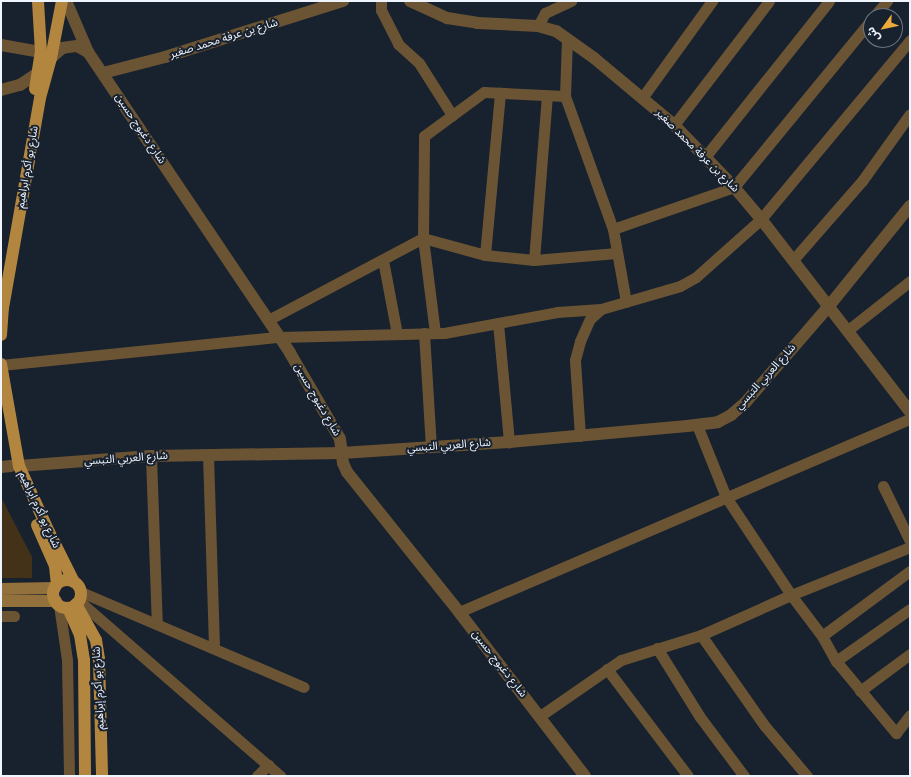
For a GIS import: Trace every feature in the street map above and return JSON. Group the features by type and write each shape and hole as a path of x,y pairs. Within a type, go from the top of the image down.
{"main road":[{"name":"شارع بو أكرم ابراهيم","path":"1,335 3,308 39,105 46,55 38,1"},
{"name":"شارع بو أكرم ابراهيم","path":"1,280 38,73 46,55 62,1"},
{"name":"شارع بو أكرم ابراهيم","path":"1,364 10,467 49,532 74,582 70,602 54,597 56,586 54,566 10,467 1,408"},
{"path":"1,588 56,586 65,580 74,582"},
{"path":"1,601 70,602"},
{"name":"شارع بو أكرم إبراهيم","path":"70,602 80,635 84,660 85,776"},
{"name":"شارع بو أكرم إبراهيم","path":"70,602 96,640 99,659 102,776"}],"street":[{"name":"شارع دغبوج حسين","path":"66,1 88,52 280,337 340,439 343,463 347,472 459,612 540,716 584,776"},
{"name":"شارع بن عرفة محمد صغير","path":"103,73 172,55 343,1"},
{"path":"381,1 380,10 398,44 419,63 452,115"},
{"name":"شارع بن عرفة محمد صغير","path":"410,1 447,18 476,23 538,26 556,31 594,58 674,125 734,187 848,330 910,412"},
{"path":"538,26 552,4 571,1"},
{"path":"642,98 712,1"},
{"path":"674,125 769,1"},
{"path":"705,157 829,1"},
{"path":"613,229 734,187 863,30"},
{"path":"567,39 565,96 613,229 626,302"},
{"path":"1,364 280,337 435,333 557,312 601,309 680,286 696,277 761,219 910,40"},
{"path":"1,45 46,55 62,48 77,46 88,52"},
{"path":"1,90 20,85 38,73"},
{"path":"435,333 423,238 424,136 484,92 565,96"},
{"path":"485,255 500,93"},
{"path":"534,260 548,96"},
{"path":"793,260 862,181 910,114"},
{"name":"شارع العربي التبسي","path":"10,467 151,456 342,453 509,442 718,422 731,415 745,403 829,306 910,206"},
{"path":"268,320 423,238 485,255 534,260 617,253"},
{"path":"383,260 397,334"},
{"path":"848,330 910,281"},
{"path":"580,436 575,360 580,340 590,319 601,309"},
{"path":"498,322 509,442"},
{"path":"424,333 431,446"},
{"path":"459,612 910,418"},
{"path":"697,425 726,497 791,595 822,636 836,661 896,733 910,715"},
{"path":"208,455 214,648"},
{"path":"151,456 158,624"},
{"path":"883,486 910,541"},
{"path":"540,716 621,660 701,635 791,595 910,547"},
{"path":"822,636 910,571"},
{"path":"70,602 158,624 304,687"},
{"path":"70,602 280,776"},
{"path":"69,776 66,660 70,602"},
{"path":"836,661 910,609"},
{"path":"1,616 14,616"},
{"path":"701,635 764,725 807,776"},
{"path":"657,648 700,717 744,776"},
{"path":"860,691 910,654"},
{"path":"607,669 688,776"},
{"path":"257,776 268,765"}],"shaded area":[{"path":"1,497 32,557 32,578 1,578"}]}
